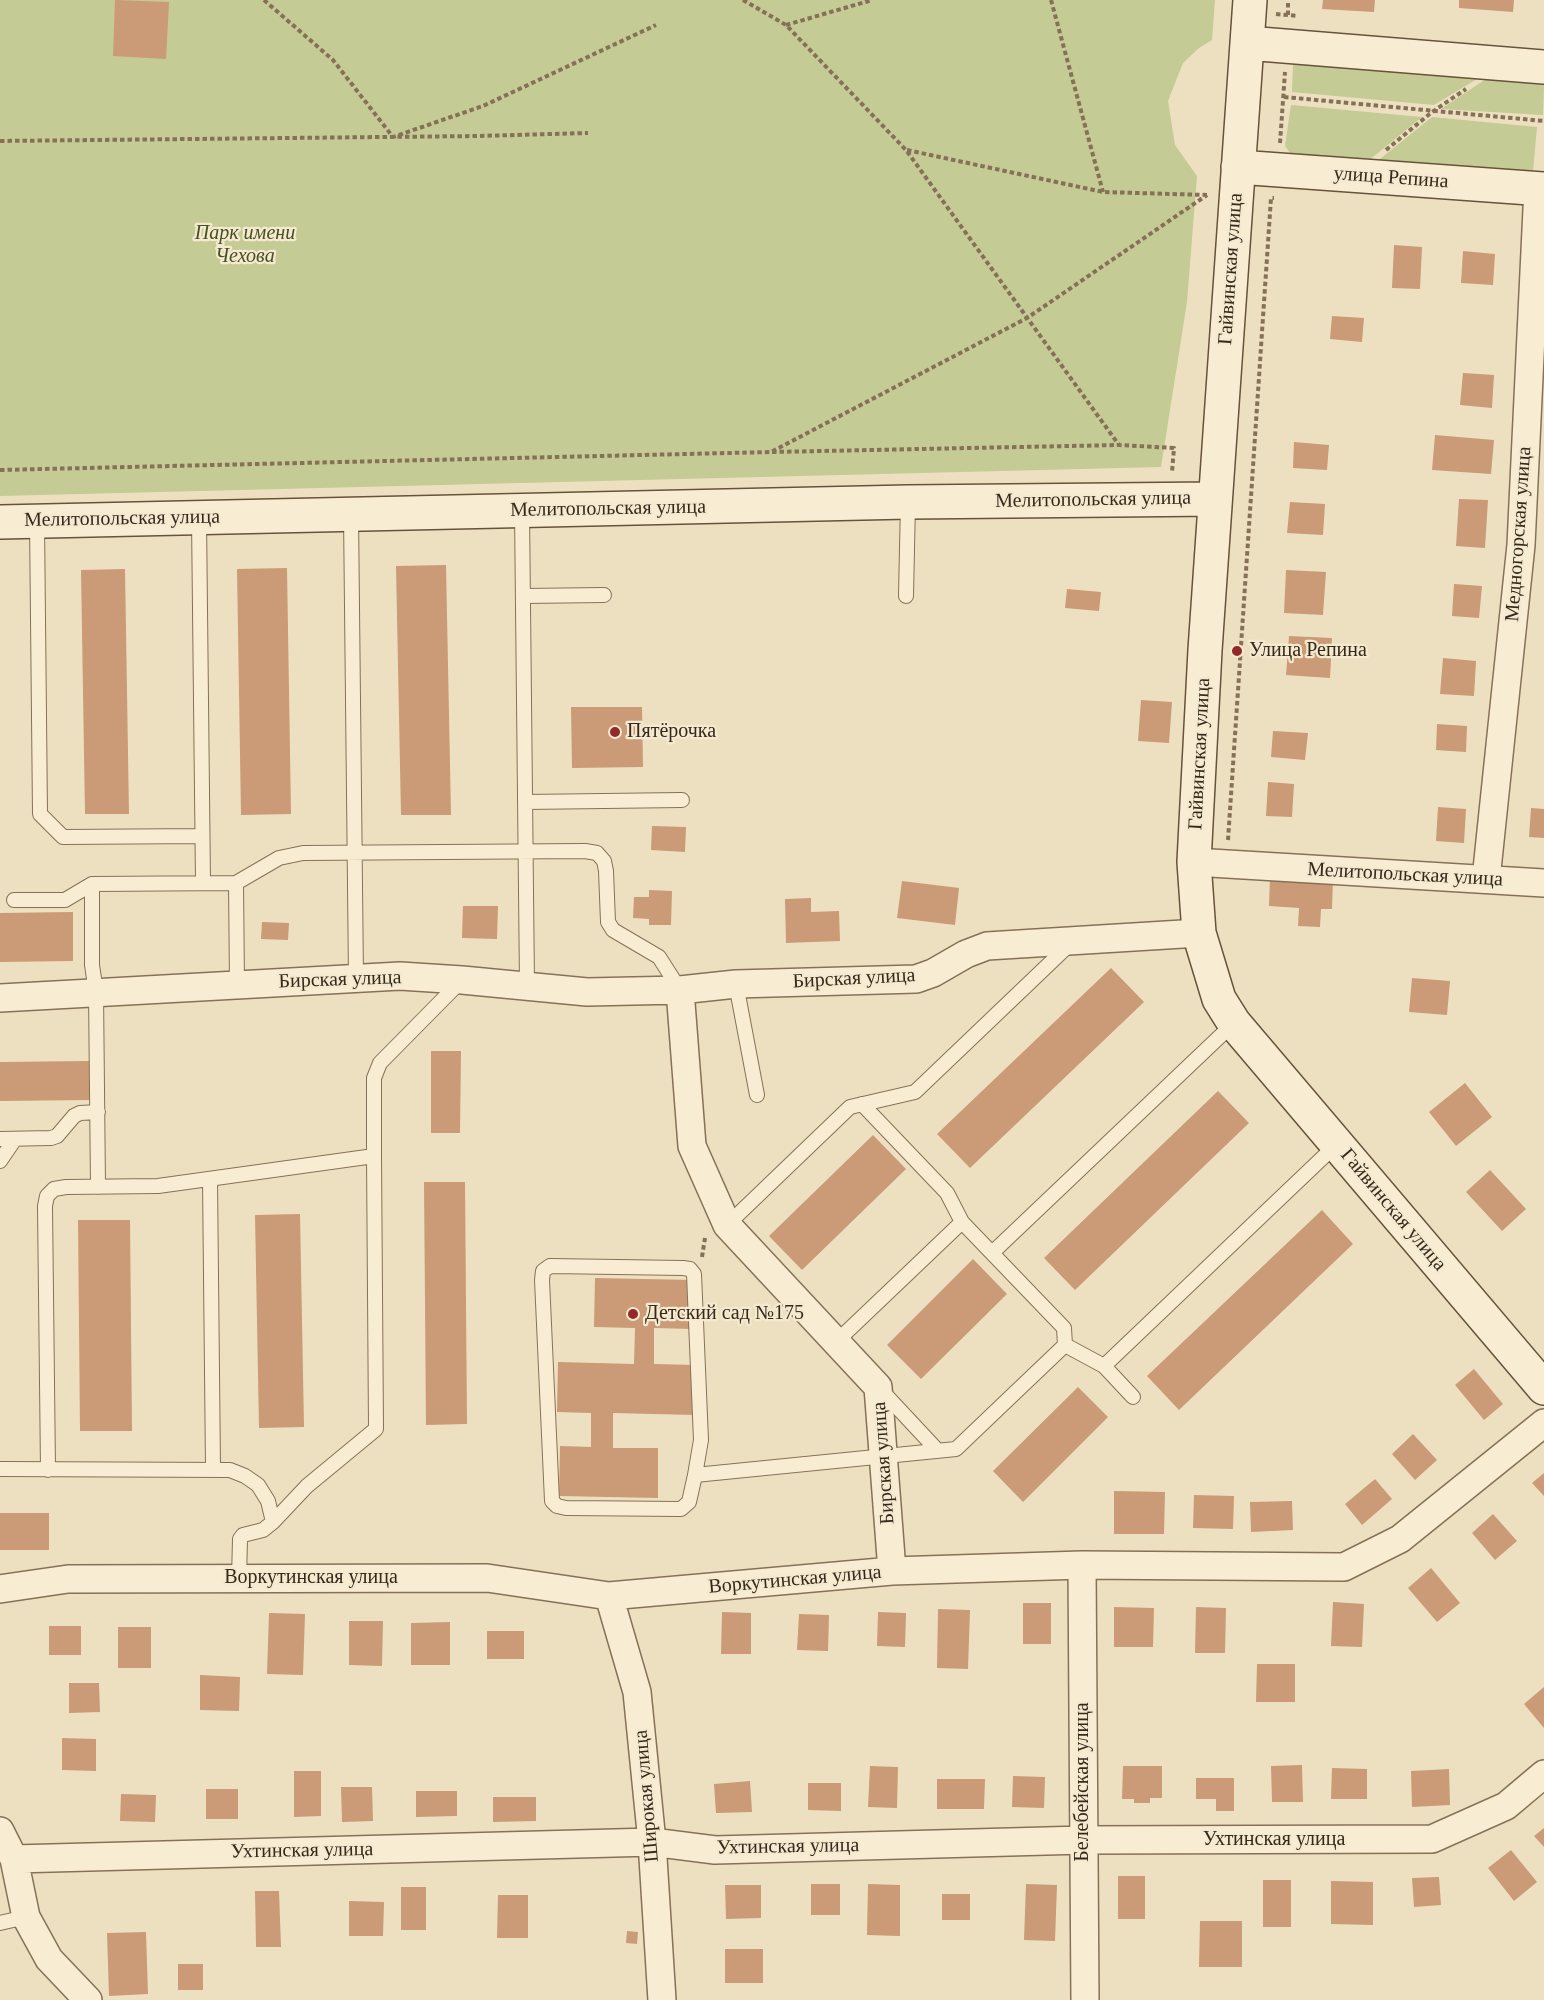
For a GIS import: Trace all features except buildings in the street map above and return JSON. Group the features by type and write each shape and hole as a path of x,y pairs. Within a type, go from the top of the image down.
{"main road":[{"name":"Гайвинская улица","path":"1250,0 1215,499 1194,862 1199,933 1219,999 1234,1023 1544,1388"},
{"path":"1247,43 1544,67"},
{"name":"улица Репина","path":"1238,167 1541,188"},
{"name":"Мелитопольская улица","path":"0,522 908,502 1215,499"}],"street":[{"name":"Медногорская улица","path":"1486,879 1521,545 1541,188"},
{"name":"Мелитопольская улица","path":"1194,862 1544,883"},
{"name":"Бирская улица","path":"0,998 400,976 587,992 680,990 736,984 916,979 987,946 1199,933"},
{"name":"Бирская улица","path":"680,990 692,1146 716,1230 836,1342 878,1387 892,1571"},
{"name":"Воркутинская улица","path":"0,1589 68,1580 487,1578 609,1596 892,1571 1082,1565 1344,1568 1400,1539 1544,1422"},
{"name":"Белебейская улица","path":"1082,1565 1085,2000"},
{"name":"Широкая улица","path":"609,1596 637,1692 652,1842 662,2000"},
{"name":"Ухтинская улица","path":"14,1858 652,1842 715,1850 1083,1840 1432,1839 1506,1806 1544,1774"},
{"path":"0,1831 14,1858 26,1917 49,1959 88,2000"}],"lane":[{"path":"906,596 908,502"},
{"path":"522,511 527,986"},
{"path":"351,514 356,978"},
{"path":"199,518 202,883"},
{"path":"37,521 39,814 63,837 202,836"},
{"path":"523,596 604,595"},
{"path":"525,802 682,801"},
{"path":"14,900 65,900 92,884 236,882 271,862 289,855 585,851 597,853 604,861 608,922 613,930 659,957 680,990"},
{"path":"236,882 237,984"},
{"path":"92,884 92,965 96,992 98,1187"},
{"path":"716,1230 850,1107 915,1092 1073,940"},
{"path":"239,1579 240,1539 243,1535 263,1530 307,1486 376,1429 374,1078 380,1064 462,980"},
{"path":"736,984 756,1095"},
{"path":"993,1253 1234,1023"},
{"path":"695,1475 956,1449 1065,1345 1064,1328 962,1222 947,1193 862,1104"},
{"path":"0,1139 51,1138 57,1136 74,1116 80,1113 98,1112"},
{"path":"0,1161 15,1139"},
{"path":"1104,1366 1337,1144"},
{"path":"48,1470 45,1206 47,1196 54,1189 158,1186 374,1156"},
{"path":"210,1179 213,1468"},
{"path":"836,1342 962,1222"},
{"path":"560,1265 683,1268 693,1272 696,1280 701,1440 695,1475 688,1503 681,1509 566,1508 557,1506 552,1501 543,1271 550,1266 560,1265"},
{"path":"1065,1345 1104,1366 1133,1396"},
{"path":"878,1387 938,1451"},
{"path":"0,1469 213,1468 230,1470 258,1485 268,1501 273,1522"},
{"path":"0,1923 26,1917"}],"path":[{"path":"264,0 333,60 393,137"},
{"path":"743,0 786,25 906,150 1119,444"},
{"path":"786,25 872,0"},
{"path":"1051,0 1103,192"},
{"path":"1288,0 1288,15"},
{"path":"393,137 483,106 656,25"},
{"path":"1280,143 1286,66"},
{"path":"1382,153 1432,112 1469,87"},
{"path":"1284,97 1544,122"},
{"path":"0,141 588,133"},
{"path":"771,452 1027,318 1207,195 1103,192 906,150"},
{"path":"1226,865 1271,198"},
{"path":"0,470 1119,444 1174,448 1172,472"},
{"path":"693,1272 701,1264 716,1230"}],"green space":[{"name":"Парк имени Чехова","path":"0,0 1215,0 1212,40 1199,48 1183,63 1168,101 1175,145 1197,176 1187,302 1161,467 0,496"},
{"path":"1293,64 1477,79 1434,105 1292,92"},
{"path":"1486,79 1544,85 1543,115 1441,109"},
{"path":"1291,105 1422,117 1368,161 1299,156 1290,153 1285,146"},
{"path":"1432,117 1537,127 1533,172 1375,163"}],"place":[{"name":"Улица Репина","path":"1237,651"},
{"name":"Пятёрочка","path":"615,732"},
{"name":"Детский сад №175","path":"633,1314"}]}
